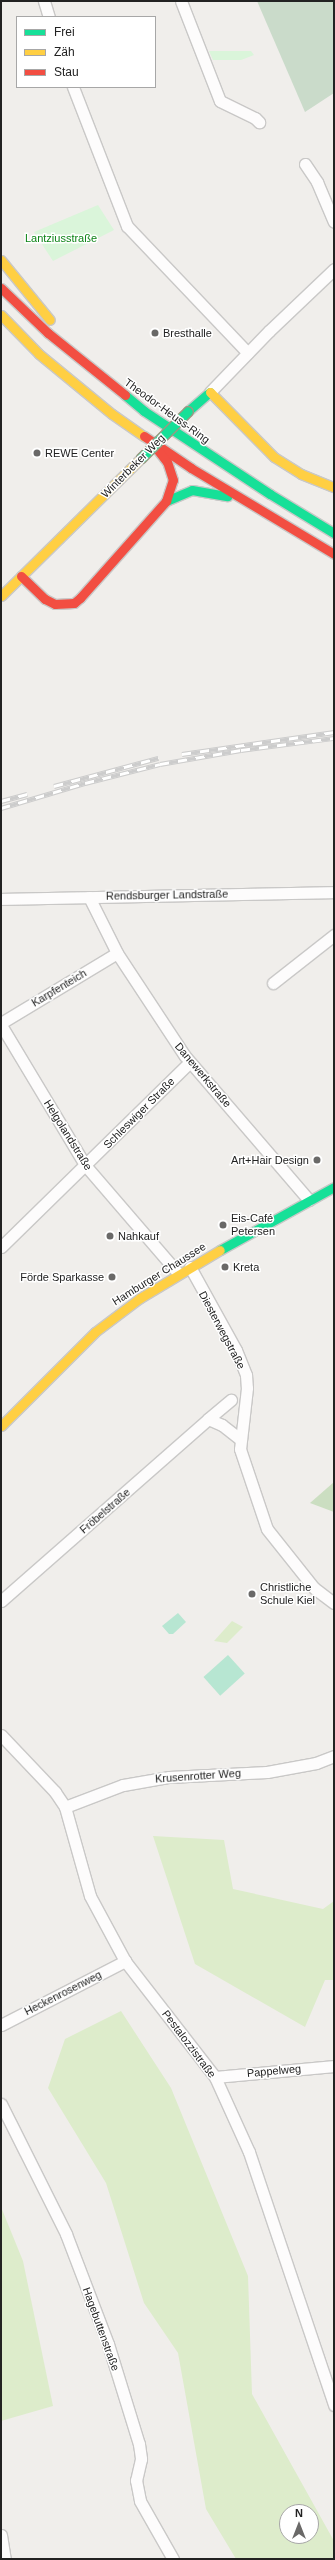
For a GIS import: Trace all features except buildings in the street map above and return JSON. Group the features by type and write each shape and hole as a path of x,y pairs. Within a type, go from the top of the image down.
{"main road":[{"path":"1,260 90,369"},
{"name":"Theodor-Heuss-Ring","path":"1,288 48,333 90,369 144,411 199,449 334,533"},
{"path":"1,315 39,354 147,438 334,554"},
{"path":"210,392 274,457 301,474 334,488"},
{"name":"Winterbeker Weg","path":"1,596 188,411 210,392"},
{"path":"21,576 45,599 55,604 74,603 104,572 166,501 172,485 171,474 167,462 147,438"},
{"path":"166,501 185,492 199,490 248,502"},
{"name":"Hamburger Chaussee","path":"1,1426 95,1332 140,1298 178,1273 334,1187"}],"street":[{"path":"44,1 49,16"},
{"path":"181,1 220,101 255,118 259,122"},
{"path":"73,88 127,226 248,353"},
{"path":"305,164 317,182 334,222"},
{"name":"Winterbeker Weg","path":"210,392 334,269"},
{"name":"Rendsburger Landstraße","path":"1,899 334,892"},
{"name":"Danewerkstraße","path":"89,897 117,954 190,1062 309,1200"},
{"path":"273,983 334,935"},
{"name":"Karpfenteich","path":"1,1024 117,954"},
{"name":"Helgolandstraße","path":"1,1024 85,1164 178,1273"},
{"name":"Schleswiger Straße","path":"1,1247 190,1062"},
{"name":"Diesterwegstraße","path":"190,1267 236,1350 246,1375 247,1388 240,1439 243,1461 267,1529 314,1588 334,1603"},
{"name":"Fröbelstraße","path":"1,1601 231,1400"},
{"path":"208,1420 222,1425 240,1439"},
{"name":"Pestalozzistraße","path":"1,1735 55,1792 65,1807 90,1896 125,1961 215,2077 249,2152 334,2405"},
{"name":"Krusenrotter Weg","path":"65,1807 123,1785 169,1776 267,1772 316,1763 334,1756"},
{"name":"Heckenrosenweg","path":"1,2025 125,1961"},
{"name":"Pappelweg","path":"215,2077 334,2066"},
{"name":"Hagebuttenstraße","path":"1,2104 66,2234 74,2254 108,2344 139,2444 141,2459 136,2480 140,2501 173,2559"},
{"path":"1,2535 5,2559"}],"green space":[{"path":"257,1 334,1 334,93 305,112"},
{"path":"209,51 251,51 254,55 241,60 213,60"},
{"name":"Lantziusstraße","path":"98,205 114,230 53,261 34,232"},
{"path":"334,1482 334,1512 310,1503"},
{"path":"178,1613 186,1622 173,1634 169,1634 162,1626"},
{"path":"232,1621 243,1627 227,1643 214,1641"},
{"path":"228,1655 245,1674 220,1696 203,1677"},
{"path":"153,1836 224,1840 233,1889 323,1909 334,1901 334,1980 325,1980 305,2027 195,1964"},
{"path":"121,2011 171,2088 248,2276 252,2394 313,2504 279,2504 279,2544 319,2544 319,2514 334,2541 334,2559 236,2559 206,2509 178,2353 144,2303 106,2183 48,2088 65,2039"},
{"path":"1,2207 23,2261 53,2406 1,2421"}],"railway":[{"path":"182,754 334,732"},
{"path":"1,808 85,783 160,764 241,750 334,738"},
{"path":"54,786 158,758"},
{"path":"1,801 27,794"}],"traffic: fast":[{"path":"188,411 210,392"},
{"path":"125,395 144,411 270,494 334,533"},
{"path":"141,458 188,411"},
{"path":"166,501 192,490 227,496"},
{"path":"220,1250 334,1187"}],"traffic: slow":[{"path":"1,260 50,320"},
{"path":"1,315 39,354 112,414 144,436"},
{"path":"210,392 274,457 301,474 334,487"},
{"path":"1,596 141,458"},
{"path":"1,1426 95,1332 140,1298 220,1250"}],"traffic: jam":[{"path":"1,288 48,333 125,395"},
{"path":"144,436 191,468 334,554"},
{"path":"21,576 45,599 55,604 74,603 80,598 166,501 173,480 167,462 156,448"}],"place":[{"name":"Bresthalle","path":"155,333"},
{"name":"REWE Center","path":"37,453"},
{"name":"Art+Hair Design","path":"317,1160"},
{"name":"Eis-Café Petersen","path":"223,1225"},
{"name":"Nahkauf","path":"110,1236"},
{"name":"Kreta","path":"225,1267"},
{"name":"Förde Sparkasse","path":"112,1277"},
{"name":"Christliche Schule Kiel","path":"252,1594"}]}
